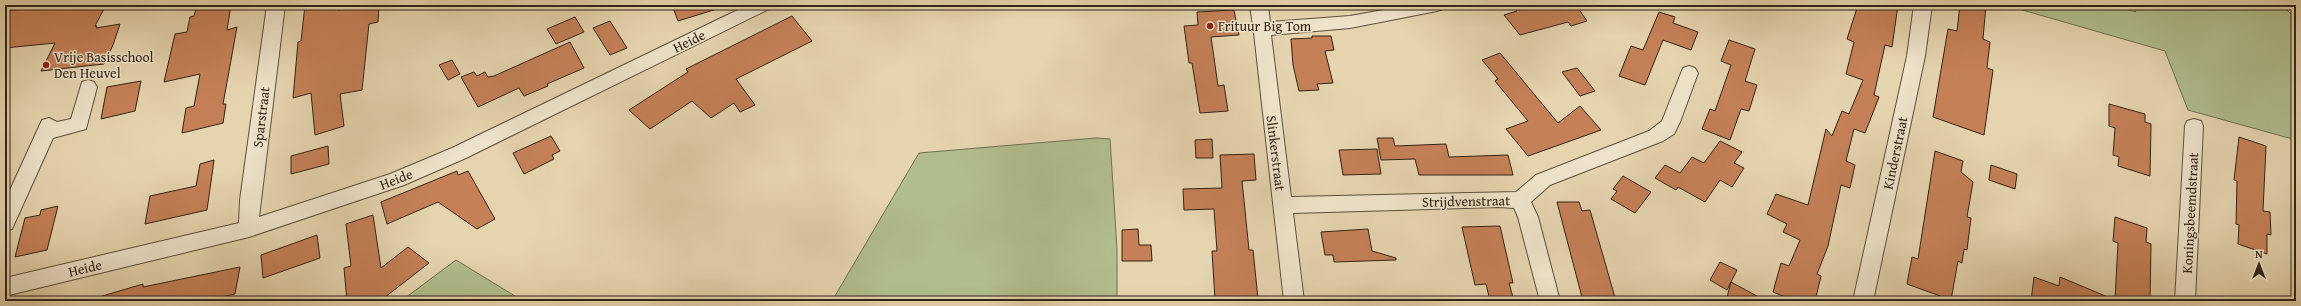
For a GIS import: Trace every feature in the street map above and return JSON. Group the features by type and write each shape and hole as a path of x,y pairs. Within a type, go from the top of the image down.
{"street":[{"name":"Sparstraat","path":"249,229 250,200 276,5"},
{"name":"Heide","path":"5,287 249,229 397,180 459,153 763,5"},
{"name":"Slinkerstraat","path":"1258,5 1294,301"},
{"path":"1260,29 1284,28 1370,18 1437,5"},
{"name":"Kinderstraat","path":"1863,301 1916,56 1923,5"},
{"name":"Strijdvenstraat","path":"1282,205 1499,199 1520,200 1543,180 1656,136 1667,129 1689,73"},
{"path":"5,223 47,129 79,124 88,87"},
{"name":"Koningsbeemdstraat","path":"2185,301 2194,126"},
{"path":"1520,200 1528,217 1550,301"}],"green space":[{"path":"2005,5 2110,5 2136,12 2130,5 2282,5 2296,19 2296,140 2188,110 2165,51"},
{"path":"1096,138 1110,139 1117,249 1117,301 832,301 919,153"},
{"path":"456,260 523,301 401,301"}],"building":[{"path":"61,5 106,5 95,26 97,26 96,28 120,24 113,45 104,64 41,71 55,43 5,48 5,11"},
{"path":"197,5 231,5 227,30 237,27 223,104 226,104 223,123 182,133 186,108 194,106 200,74 164,82 175,34 187,32 190,17 194,16"},
{"path":"305,5 339,5 338,10 363,5 379,5 378,22 369,24 362,90 340,94 344,126 315,135 311,93 293,98 298,42 301,41"},
{"path":"672,5 719,5 720,8 678,21"},
{"path":"1525,5 1576,5 1587,21 1571,26 1568,22 1520,35 1504,15 1517,11 1514,8"},
{"path":"1858,5 1898,5 1892,47 1885,45 1874,95 1879,97 1865,133 1854,129 1846,161 1855,165 1850,188 1841,185 1828,246 1817,274 1821,276 1815,301 1795,301 1773,292 1781,263 1789,266 1800,240 1783,232 1787,224 1767,214 1776,194 1808,205 1826,129 1832,136 1842,111 1849,114 1863,80 1846,74 1854,42 1847,39"},
{"path":"1960,5 1986,5 1983,39 1990,42 1987,68 1993,70 1984,135 1933,117 1948,29 1957,31"},
{"path":"1234,10 1239,35 1211,37 1218,86 1224,85 1228,111 1200,113 1192,63 1189,63 1184,26 1198,25 1197,12"},
{"path":"1659,12 1675,17 1673,23 1698,32 1691,50 1663,40 1645,85 1619,76 1631,46 1643,50"},
{"path":"792,16 812,41 736,79 755,105 740,112 734,103 711,118 692,101 650,129 629,110 688,72 686,69"},
{"path":"575,17 584,32 556,44 547,29"},
{"path":"610,21 627,48 610,55 593,28"},
{"path":"1312,36 1331,36 1334,50 1325,51 1333,83 1317,84 1319,90 1299,91 1293,65 1291,39 1312,38"},
{"path":"1729,40 1755,49 1745,81 1757,85 1749,111 1741,109 1730,140 1702,129 1710,109 1715,111 1731,65 1721,61"},
{"path":"570,42 584,68 524,96 519,88 478,107 461,77 474,72 477,76 485,72 488,77 494,76"},
{"path":"1500,53 1558,123 1580,106 1601,130 1528,156 1506,129 1528,121 1495,81 1498,79 1482,60"},
{"path":"452,60 460,74 448,80 439,65"},
{"path":"1577,68 1595,91 1580,96 1562,72"},
{"path":"141,81 135,111 101,119 107,87"},
{"path":"2109,104 2145,114 2145,122 2151,124 2150,176 2118,166 2119,157 2113,155 2115,128 2109,126"},
{"path":"551,136 560,151 552,155 554,159 524,174 513,153"},
{"path":"2239,137 2266,146 2263,211 2270,212 2271,235 2267,234 2267,254 2238,244 2239,225 2236,224 2237,181 2234,180"},
{"path":"1377,138 1393,138 1395,146 1446,144 1449,157 1508,155 1513,175 1419,175 1415,159 1381,160"},
{"path":"1212,139 1213,158 1196,158 1195,140"},
{"path":"1720,141 1742,152 1734,163 1744,168 1732,187 1720,180 1705,202 1678,187 1676,190 1655,178 1665,165 1680,173 1692,157 1704,163"},
{"path":"328,146 329,164 291,174 291,156"},
{"path":"1377,149 1381,174 1343,175 1339,150"},
{"path":"1935,151 1963,161 1961,172 1973,182 1967,217 1971,218 1967,250 1964,249 1962,263 1958,261 1951,300 1907,284 1912,257 1918,259"},
{"path":"1254,154 1256,180 1242,181 1249,250 1253,250 1258,299 1215,300 1212,251 1217,251 1214,209 1184,210 1183,189 1222,188 1220,155"},
{"path":"214,160 207,210 145,224 150,196 196,186 200,164"},
{"path":"1991,165 2017,174 2015,189 1989,180"},
{"path":"457,171 458,175 468,171 495,219 477,229 438,202 387,224 381,202"},
{"path":"1623,176 1651,192 1635,213 1611,199 1617,191 1613,189"},
{"path":"1557,202 1579,202 1582,211 1590,210 1616,301 1583,301"},
{"path":"58,206 47,250 15,257 25,218 40,215 41,210"},
{"path":"373,215 381,268 408,247 429,263 380,301 347,301 344,268 351,266 346,224"},
{"path":"2115,217 2147,228 2146,242 2151,244 2150,301 2031,301 2034,277 2059,286 2060,277 2115,300 2118,243 2113,241"},
{"path":"1500,226 1513,283 1509,283 1514,301 1490,301 1486,284 1475,285 1462,227"},
{"path":"1138,229 1139,245 1151,245 1152,261 1122,261 1122,230"},
{"path":"1368,229 1372,251 1396,258 1396,260 1334,262 1333,255 1325,255 1321,232"},
{"path":"317,235 320,258 263,278 261,255"},
{"path":"1720,262 1737,270 1727,290 1710,280"},
{"path":"240,267 235,294 203,301 100,301 99,297 143,284 143,287"},
{"path":"1731,282 1766,301 1726,301"}],"place":[{"name":"Frituur Big Tom","path":"1210,26"},
{"name":"Vrije Basisschool Den Heuvel","path":"46,65"}]}
